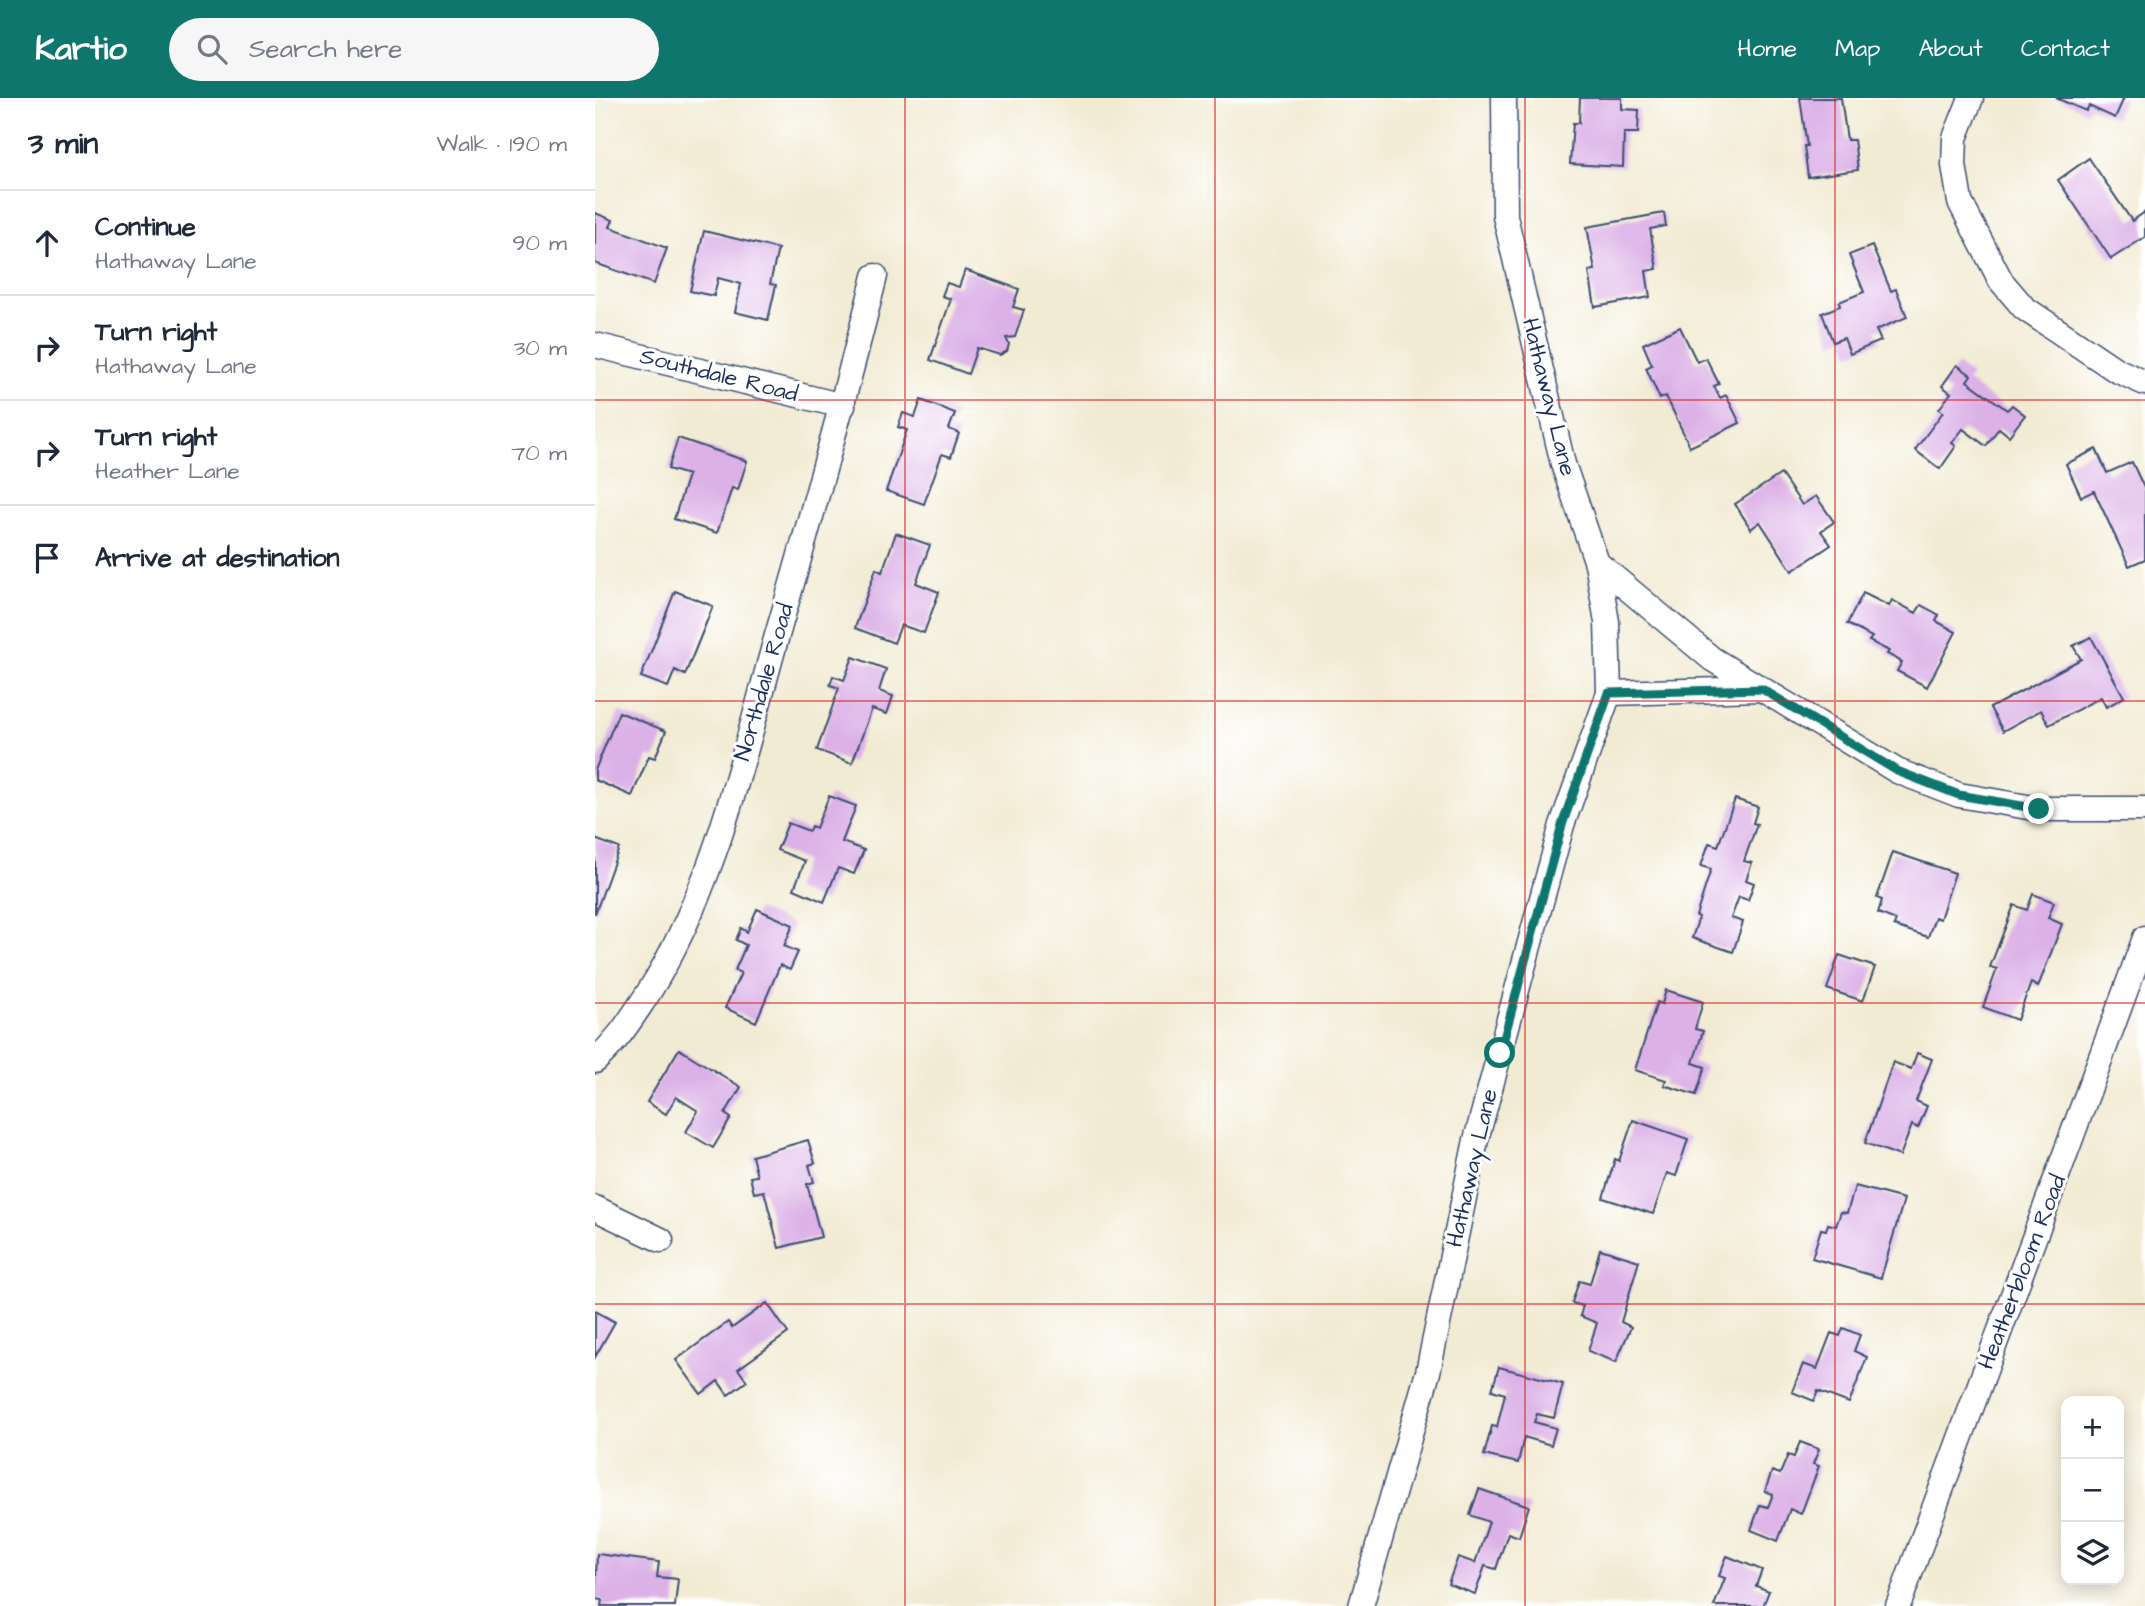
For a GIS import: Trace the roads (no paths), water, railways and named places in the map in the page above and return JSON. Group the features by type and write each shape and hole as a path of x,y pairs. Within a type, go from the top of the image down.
{"street":[{"name":"Hathaway Lane","path":"1361,1606 1428,1371 1476,1140 1562,825 1609,693 1607,622 1597,562 1563,464 1505,216 1504,98"},
{"path":"1971,98 1955,138 1954,165 1960,202 2001,281 2024,308 2116,370 2145,383"},
{"name":"Northdale Road","path":"595,1061 616,1042 631,1019 669,960 694,908 730,803 843,406 875,276"},
{"name":"Southdale Road","path":"595,345 843,406"},
{"path":"1597,562 1712,659 1897,771 1959,795 2039,809 2145,809"},
{"path":"1609,693 1762,689"},
{"name":"Heatherbloom Road","path":"1898,1606 2145,938"},
{"path":"595,1208 661,1240"}]}
